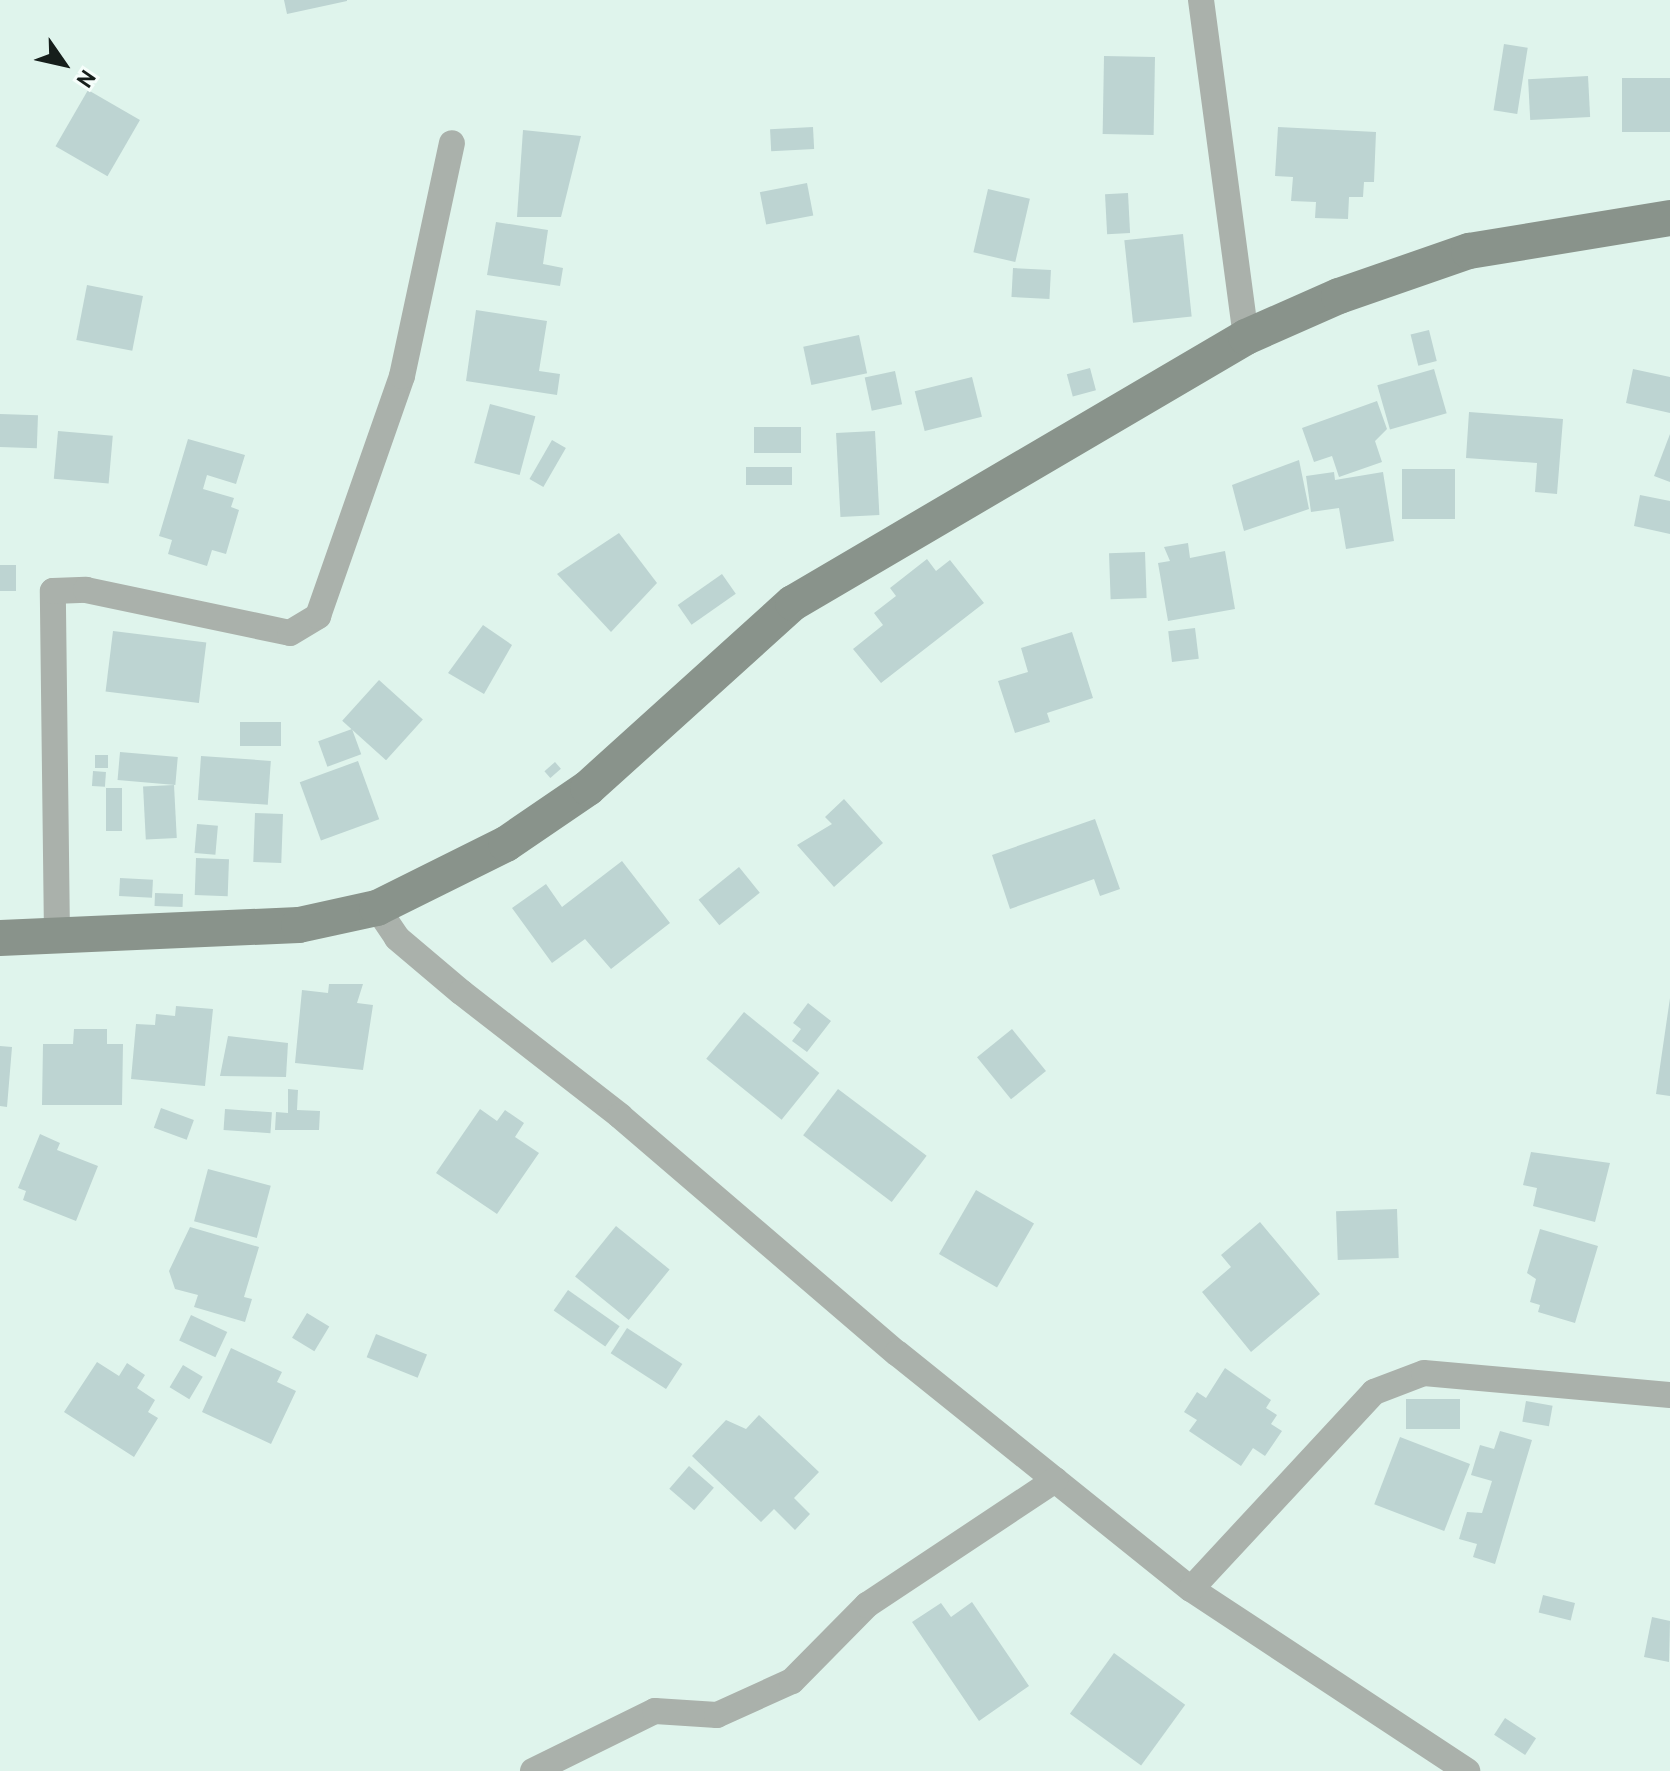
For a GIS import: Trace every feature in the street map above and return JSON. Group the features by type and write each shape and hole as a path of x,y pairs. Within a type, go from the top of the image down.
{"street":[{"path":"1201,0 1246,337"},
{"path":"57,936 53,591 86,590 290,633 318,616 402,376 452,143"},
{"path":"0,938 299,925 377,908 506,844 588,788 793,603 1246,337 1339,296 1469,251 1670,218"},
{"path":"377,908 397,938 461,992 620,1116 1055,1480 1191,1589 1467,1771"},
{"path":"1191,1589 1374,1392 1424,1373 1670,1395"},
{"path":"533,1771 655,1711 717,1715 792,1681 867,1605 1055,1480"}],"building":[{"path":"284,0 347,0 347,1 287,14"},
{"path":"1504,44 1528,48 1517,114 1494,110"},
{"path":"1104,56 1155,57 1154,135 1103,134"},
{"path":"1588,76 1590,117 1530,120 1528,79"},
{"path":"1622,78 1670,78 1670,132 1622,132"},
{"path":"88,90 140,120 107,176 56,146"},
{"path":"813,127 814,149 771,151 770,129"},
{"path":"1278,127 1376,132 1374,182 1364,182 1363,197 1349,197 1348,219 1315,218 1316,202 1291,201 1293,177 1275,176"},
{"path":"523,130 581,136 561,217 517,217"},
{"path":"807,183 813,215 766,225 760,192"},
{"path":"988,189 1030,199 1015,262 973,252"},
{"path":"1128,193 1130,233 1107,234 1105,194"},
{"path":"496,222 548,230 543,264 563,268 560,286 487,275"},
{"path":"1183,234 1192,317 1133,323 1124,240"},
{"path":"1013,268 1051,270 1049,299 1011,297"},
{"path":"87,285 143,296 132,351 76,340"},
{"path":"476,310 547,321 539,371 560,374 557,395 466,381"},
{"path":"1429,330 1437,361 1418,366 1411,335"},
{"path":"859,335 867,373 811,385 803,347"},
{"path":"1090,368 1096,390 1073,396 1067,374"},
{"path":"1434,369 1447,413 1390,429 1377,385"},
{"path":"1633,369 1670,377 1670,413 1626,403"},
{"path":"895,371 902,404 872,411 865,377"},
{"path":"972,377 982,417 925,431 915,391"},
{"path":"1377,401 1387,429 1375,441 1382,462 1339,477 1332,456 1314,462 1302,428"},
{"path":"490,404 535,416 520,475 474,463"},
{"path":"1469,412 1563,419 1557,494 1535,492 1537,463 1466,458"},
{"path":"0,414 38,415 37,448 0,447"},
{"path":"754,427 801,427 801,453 754,453"},
{"path":"58,431 113,436 109,484 54,479"},
{"path":"875,431 879,515 840,517 836,433"},
{"path":"1670,434 1670,482 1654,476"},
{"path":"188,439 245,455 236,484 207,475 203,489 234,498 231,507 239,510 226,554 212,550 207,566 168,554 172,540 159,536"},
{"path":"552,440 566,448 543,487 530,479"},
{"path":"1299,460 1309,509 1244,531 1232,485"},
{"path":"746,467 792,467 792,485 746,485"},
{"path":"1402,469 1455,469 1455,519 1402,519"},
{"path":"1334,472 1335,480 1383,472 1394,541 1346,549 1339,508 1311,512 1306,476"},
{"path":"1640,495 1670,501 1670,534 1634,526"},
{"path":"619,533 657,583 611,632 557,574"},
{"path":"1188,543 1190,558 1225,551 1235,609 1168,621 1158,563 1170,561 1164,547"},
{"path":"1145,552 1147,598 1111,599 1109,553"},
{"path":"927,559 936,571 950,560 984,603 881,683 853,649 883,625 874,613 896,596 890,588"},
{"path":"0,565 16,565 16,591 0,591"},
{"path":"722,574 736,594 692,625 678,605"},
{"path":"483,625 512,645 484,694 448,673"},
{"path":"1195,628 1199,659 1172,662 1168,631"},
{"path":"113,631 206,642 199,703 106,692"},
{"path":"1072,632 1093,698 1047,713 1050,722 1015,733 998,681 1028,672 1021,648"},
{"path":"379,680 423,719 386,760 342,721"},
{"path":"240,722 281,722 281,746 240,746"},
{"path":"352,729 361,754 327,767 318,741"},
{"path":"120,752 178,757 175,785 118,780"},
{"path":"95,755 108,755 108,768 95,768"},
{"path":"201,756 271,761 268,805 198,800"},
{"path":"358,761 379,819 321,840 300,782"},
{"path":"555,762 561,769 550,778 544,771"},
{"path":"93,771 106,772 105,787 92,786"},
{"path":"174,785 177,838 146,840 143,787"},
{"path":"106,788 122,788 122,831 106,831"},
{"path":"844,799 883,843 834,887 797,845 832,824 825,817"},
{"path":"255,813 283,814 281,863 253,862"},
{"path":"1095,819 1120,889 1100,896 1094,879 1010,909 992,855"},
{"path":"197,824 218,826 215,855 194,853"},
{"path":"196,858 229,859 228,896 195,895"},
{"path":"622,861 670,923 611,969 585,939 552,963 512,908 546,884 562,907"},
{"path":"739,867 760,893 719,925 699,900"},
{"path":"120,878 153,880 152,898 119,896"},
{"path":"155,893 183,894 183,907 155,906"},
{"path":"329,984 363,984 357,1003 373,1005 363,1070 295,1063 302,990 328,993"},
{"path":"1670,998 1670,1096 1656,1094"},
{"path":"808,1003 831,1021 807,1052 792,1041 801,1029 793,1023"},
{"path":"176,1006 213,1009 205,1086 131,1079 136,1024 155,1025 156,1014 175,1016"},
{"path":"744,1012 819,1073 782,1120 706,1059"},
{"path":"74,1029 107,1029 107,1044 123,1044 122,1105 42,1105 43,1044 73,1044"},
{"path":"1012,1029 1046,1071 1011,1099 977,1057"},
{"path":"228,1036 288,1043 286,1077 220,1076"},
{"path":"0,1046 12,1047 7,1107 0,1106"},
{"path":"288,1089 298,1090 297,1110 320,1111 319,1130 275,1130 276,1112 288,1113"},
{"path":"838,1089 927,1156 892,1202 803,1135"},
{"path":"161,1108 194,1120 187,1140 154,1128"},
{"path":"225,1109 272,1112 270,1133 224,1130"},
{"path":"480,1109 497,1121 505,1110 524,1123 515,1137 539,1153 497,1214 436,1173"},
{"path":"40,1134 60,1143 57,1150 98,1166 76,1221 23,1200 26,1191 18,1188"},
{"path":"1531,1152 1610,1163 1595,1222 1533,1206 1537,1188 1523,1185"},
{"path":"208,1169 271,1186 257,1238 194,1221"},
{"path":"976,1190 1034,1224 997,1288 939,1254"},
{"path":"1397,1209 1399,1258 1338,1260 1336,1211"},
{"path":"1260,1222 1320,1294 1251,1352 1202,1292 1231,1267 1221,1255"},
{"path":"616,1226 670,1269 629,1320 575,1277"},
{"path":"190,1227 259,1247 244,1297 252,1299 245,1322 194,1307 198,1295 175,1289 169,1271"},
{"path":"1540,1229 1598,1246 1575,1323 1538,1312 1540,1305 1530,1302 1536,1279 1527,1273"},
{"path":"568,1290 620,1326 605,1347 554,1310"},
{"path":"307,1313 329,1326 314,1351 292,1338"},
{"path":"191,1315 227,1332 215,1357 179,1340"},
{"path":"627,1328 682,1364 666,1389 611,1353"},
{"path":"376,1334 427,1355 418,1378 367,1357"},
{"path":"231,1348 282,1372 277,1382 296,1391 271,1444 202,1412"},
{"path":"97,1362 119,1376 127,1363 145,1375 137,1388 155,1400 148,1412 158,1418 134,1457 64,1412"},
{"path":"183,1365 203,1377 189,1399 170,1387"},
{"path":"1225,1368 1271,1400 1266,1408 1277,1415 1271,1424 1282,1431 1265,1456 1253,1448 1241,1466 1189,1431 1197,1420 1184,1412 1197,1392 1206,1398"},
{"path":"1406,1399 1460,1399 1460,1429 1406,1429"},
{"path":"1526,1401 1553,1406 1549,1426 1522,1422"},
{"path":"759,1415 819,1472 794,1498 810,1514 795,1530 774,1509 761,1522 692,1456 726,1420 746,1429"},
{"path":"1500,1431 1532,1440 1495,1564 1473,1557 1477,1544 1459,1539 1467,1512 1482,1513 1492,1481 1471,1475 1480,1445 1494,1449"},
{"path":"1400,1437 1470,1464 1444,1531 1374,1504"},
{"path":"689,1466 714,1488 694,1510 669,1489"},
{"path":"1543,1595 1575,1603 1571,1620 1539,1612"},
{"path":"972,1602 1029,1686 979,1721 912,1622 941,1603 951,1617"},
{"path":"1652,1617 1670,1621 1669,1662 1644,1657"},
{"path":"1114,1653 1185,1705 1141,1765 1070,1714"},
{"path":"1505,1718 1536,1738 1525,1755 1494,1735"}]}
